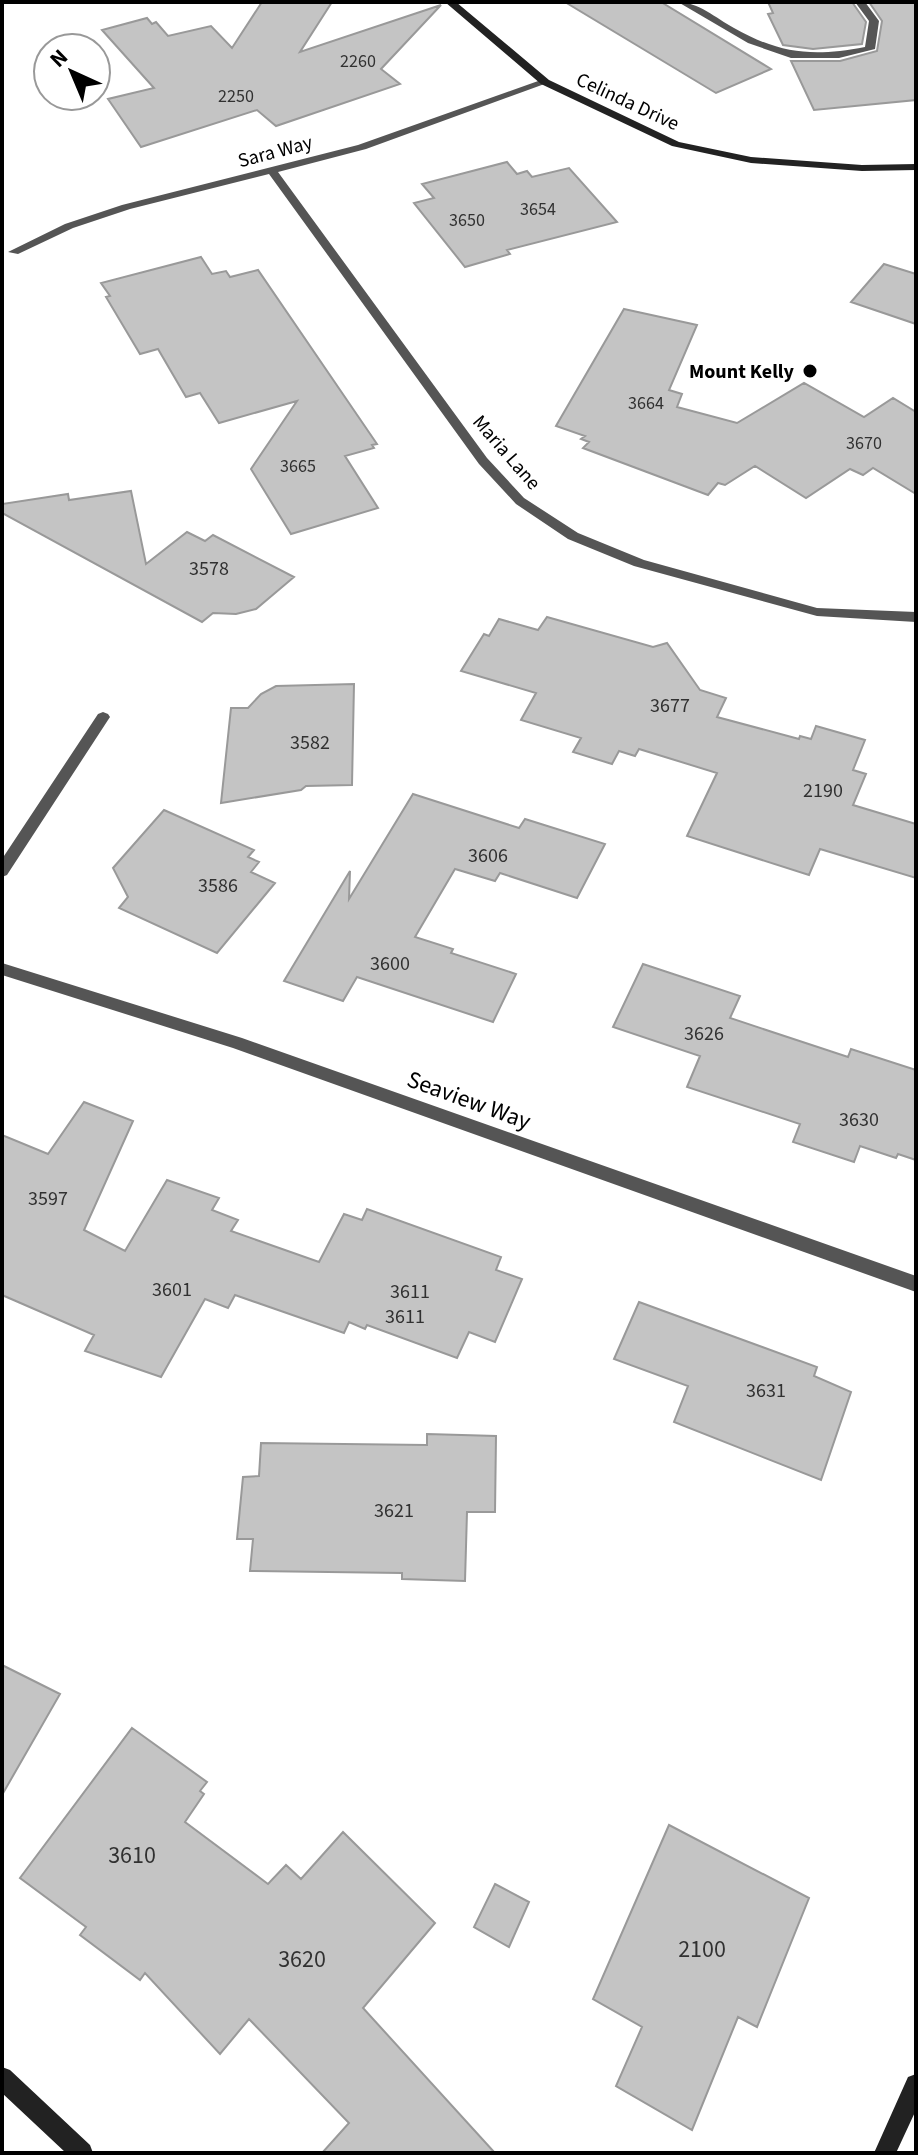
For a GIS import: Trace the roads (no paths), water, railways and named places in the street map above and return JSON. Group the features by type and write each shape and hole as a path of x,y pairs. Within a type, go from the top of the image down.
{"street":[{"name":"Celinda Drive","path":"450,2 545,82 676,144 751,160 862,168 916,167"},
{"path":"683,2 767,50 802,58 832,58 870,49 874,21 860,2"},
{"name":"Sara Way","path":"14,252 69,226 126,207 362,147 545,82"},
{"name":"Maria Lane","path":"272,171 483,461 520,501 573,536 639,563 817,612 916,617"},
{"path":"2,871 103,717"},
{"name":"Seaview Way","path":"2,969 236,1043 916,1284"},
{"path":"2,2078 82,2153"},
{"path":"885,2153 916,2085"}],"place":[{"name":"Mount Kelly","path":"810,371"}]}
